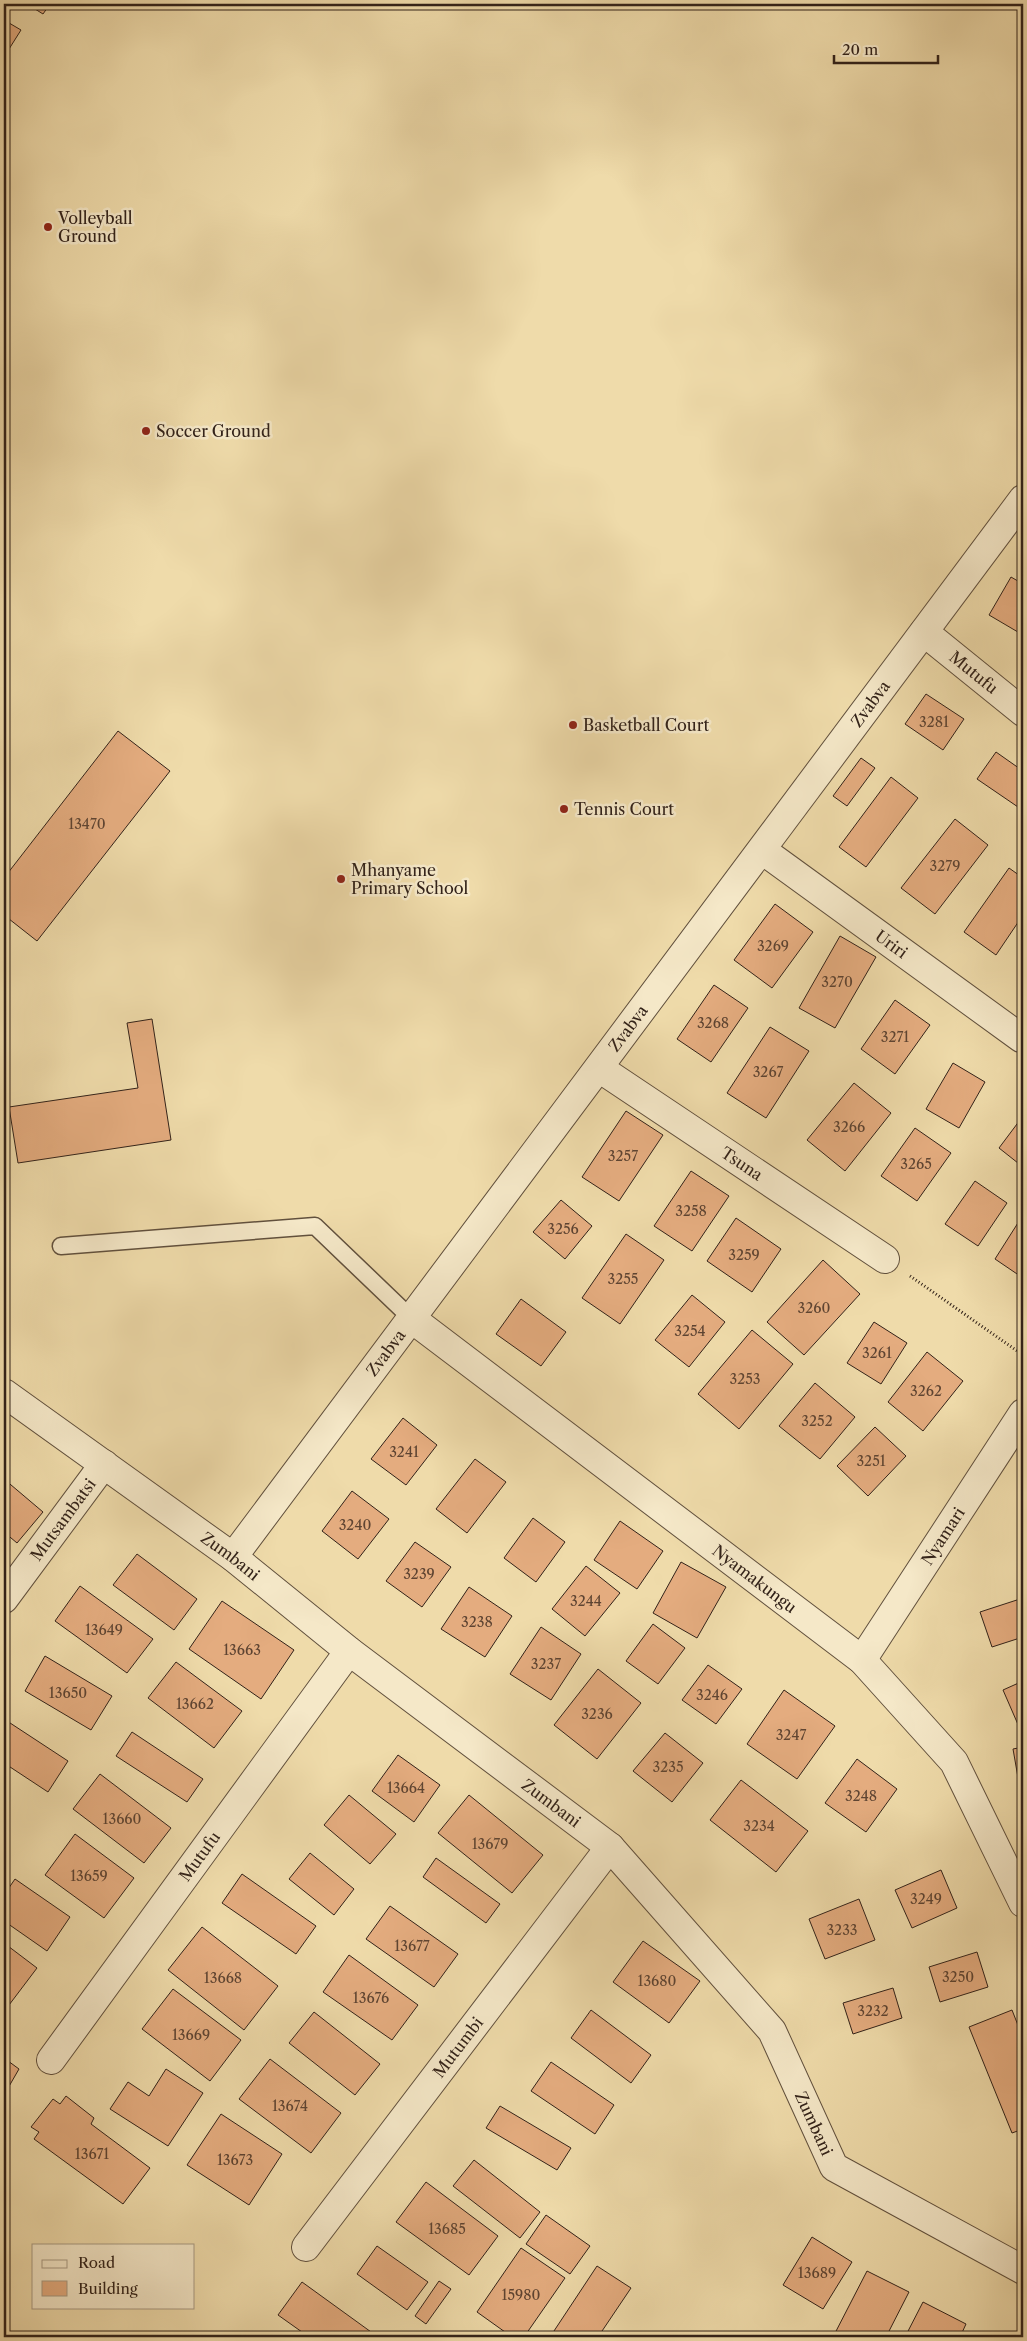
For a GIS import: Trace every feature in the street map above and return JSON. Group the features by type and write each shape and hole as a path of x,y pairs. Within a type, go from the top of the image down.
{"street":[{"name":"Zvabva","path":"233,1557 1023,499"},
{"name":"Mutufu","path":"924,632 1023,712"},
{"name":"Uriri","path":"762,850 1021,1038"},
{"name":"Tsuna","path":"599,1068 885,1259"},
{"name":"Nyamakungu","path":"412,1319 862,1660 954,1762 1023,1903"},
{"name":"Zumbani","path":"4,1393 233,1557 349,1652 610,1847 772,2031 834,2167 1023,2270"},
{"name":"Nyamari","path":"862,1660 1023,1413"},
{"name":"Mutsambatsi","path":"4,1599 104,1464"},
{"name":"Mutufu","path":"51,2060 349,1652"},
{"name":"Mutumbi","path":"306,2247 610,1847"}],"lane":[{"path":"61,1246 315,1226 412,1319"}],"path":[{"path":"885,1259 1023,1355"}],"building":[{"path":"27,4 50,4 43,14"},
{"path":"4,20 21,30 4,57"},
{"path":"1011,577 1023,584 1023,635 989,615"},
{"path":"926,694 964,719 943,750 905,724"},
{"path":"118,731 170,771 37,941 4,915 4,878"},
{"path":"996,752 1023,771 1023,800 1018,807 977,779"},
{"path":"861,758 875,768 847,806 833,796"},
{"path":"891,777 918,798 866,867 839,847"},
{"path":"955,819 988,845 935,914 901,888"},
{"path":"1009,868 1023,878 1023,915 996,955 964,932"},
{"path":"775,904 813,932 772,988 734,960"},
{"path":"840,936 876,957 835,1028 799,1008"},
{"path":"714,985 748,1008 711,1062 677,1039"},
{"path":"895,1000 930,1025 895,1074 861,1049"},
{"path":"152,1019 171,1140 18,1163 9,1107 138,1088 127,1023"},
{"path":"770,1027 809,1051 766,1118 727,1093"},
{"path":"953,1063 985,1082 959,1128 926,1109"},
{"path":"854,1083 891,1113 845,1171 807,1140"},
{"path":"626,1111 663,1135 619,1201 582,1177"},
{"path":"1023,1116 1023,1167 999,1148"},
{"path":"915,1128 951,1153 917,1201 881,1176"},
{"path":"691,1171 729,1196 692,1251 654,1226"},
{"path":"975,1181 1007,1203 978,1246 945,1224"},
{"path":"561,1200 592,1226 565,1259 533,1232"},
{"path":"1023,1215 1023,1278 995,1259"},
{"path":"736,1218 781,1249 752,1292 707,1261"},
{"path":"626,1234 664,1260 620,1324 582,1298"},
{"path":"823,1260 860,1294 804,1355 767,1322"},
{"path":"692,1295 725,1322 689,1367 655,1340"},
{"path":"521,1299 566,1332 541,1366 496,1334"},
{"path":"874,1322 907,1343 881,1384 847,1363"},
{"path":"752,1330 793,1364 739,1429 698,1394"},
{"path":"927,1352 963,1381 923,1431 888,1402"},
{"path":"815,1383 855,1417 820,1459 779,1426"},
{"path":"403,1418 437,1445 406,1485 371,1459"},
{"path":"875,1427 906,1456 868,1496 837,1466"},
{"path":"475,1459 506,1482 467,1533 436,1509"},
{"path":"4,1479 43,1512 17,1543 4,1532"},
{"path":"352,1491 389,1519 358,1559 322,1531"},
{"path":"533,1518 565,1542 536,1582 504,1558"},
{"path":"620,1521 663,1551 637,1589 594,1560"},
{"path":"415,1542 451,1567 422,1607 386,1581"},
{"path":"137,1554 197,1599 174,1630 113,1585"},
{"path":"681,1562 726,1587 697,1638 653,1613"},
{"path":"586,1566 620,1593 585,1636 552,1609"},
{"path":"80,1586 153,1639 127,1673 55,1621"},
{"path":"469,1587 512,1616 485,1657 441,1629"},
{"path":"1023,1598 1023,1637 992,1647 980,1612"},
{"path":"222,1601 294,1650 261,1699 189,1649"},
{"path":"653,1624 685,1648 658,1684 626,1661"},
{"path":"541,1627 581,1654 551,1700 510,1674"},
{"path":"45,1656 112,1696 91,1730 25,1691"},
{"path":"176,1662 242,1711 214,1748 148,1698"},
{"path":"708,1665 742,1689 716,1724 682,1700"},
{"path":"598,1669 641,1703 597,1759 554,1725"},
{"path":"1023,1681 1023,1736 1003,1690"},
{"path":"784,1690 835,1726 797,1779 747,1744"},
{"path":"4,1719 68,1761 48,1792 4,1763"},
{"path":"132,1732 203,1779 187,1802 116,1756"},
{"path":"665,1733 703,1763 672,1802 633,1771"},
{"path":"1023,1747 1023,1788 1020,1789 1013,1749"},
{"path":"398,1755 440,1785 414,1822 372,1791"},
{"path":"857,1759 897,1789 866,1832 825,1803"},
{"path":"100,1774 171,1828 144,1863 73,1809"},
{"path":"741,1780 808,1831 776,1872 710,1820"},
{"path":"349,1795 396,1834 370,1864 324,1825"},
{"path":"469,1795 543,1855 512,1893 438,1833"},
{"path":"75,1834 134,1878 104,1918 45,1875"},
{"path":"310,1853 354,1889 334,1915 289,1879"},
{"path":"436,1858 500,1904 486,1923 423,1877"},
{"path":"941,1870 957,1908 912,1928 895,1890"},
{"path":"242,1874 316,1926 296,1954 222,1903"},
{"path":"15,1879 70,1917 47,1951 4,1921 4,1895"},
{"path":"859,1899 875,1940 825,1959 809,1919"},
{"path":"390,1906 458,1954 434,1987 366,1939"},
{"path":"202,1927 278,1986 244,2030 168,1970"},
{"path":"643,1941 700,1981 669,2023 613,1982"},
{"path":"4,1943 37,1968 6,2009 4,2008"},
{"path":"977,1952 988,1987 940,2002 929,1967"},
{"path":"349,1955 418,2005 392,2040 323,1992"},
{"path":"893,1988 902,2018 853,2034 843,2003"},
{"path":"173,1989 241,2040 210,2081 142,2029"},
{"path":"591,2010 651,2055 631,2083 571,2038"},
{"path":"1012,2010 1023,2038 1023,2129 1012,2133 969,2027"},
{"path":"314,2012 380,2064 355,2095 289,2043"},
{"path":"4,2058 19,2069 4,2095"},
{"path":"270,2059 341,2113 311,2153 239,2099"},
{"path":"551,2062 614,2105 595,2134 531,2091"},
{"path":"166,2069 203,2093 168,2146 110,2109 128,2082 149,2096"},
{"path":"66,2096 94,2118 91,2124 150,2168 123,2204 34,2139 39,2132 31,2127 53,2099 60,2104"},
{"path":"500,2106 571,2148 557,2170 486,2128"},
{"path":"221,2114 282,2154 249,2205 187,2165"},
{"path":"474,2160 540,2212 520,2238 453,2186"},
{"path":"426,2182 498,2236 469,2275 396,2222"},
{"path":"546,2215 590,2246 570,2274 526,2244"},
{"path":"812,2237 852,2262 823,2309 783,2285"},
{"path":"377,2246 428,2282 407,2310 357,2274"},
{"path":"521,2248 565,2278 524,2337 512,2337 477,2312"},
{"path":"597,2266 631,2288 598,2337 550,2337"},
{"path":"867,2271 909,2292 886,2337 833,2337"},
{"path":"439,2281 451,2289 426,2324 415,2316"},
{"path":"302,2282 378,2337 309,2337 278,2315"},
{"path":"923,2302 966,2324 960,2337 905,2337"}],"place":[{"name":"Volleyball Ground","path":"48,227"},
{"name":"Soccer Ground","path":"146,431"},
{"name":"Basketball Court","path":"573,725"},
{"name":"Tennis Court","path":"564,809"},
{"name":"Mhanyame Primary School","path":"341,879"}]}
